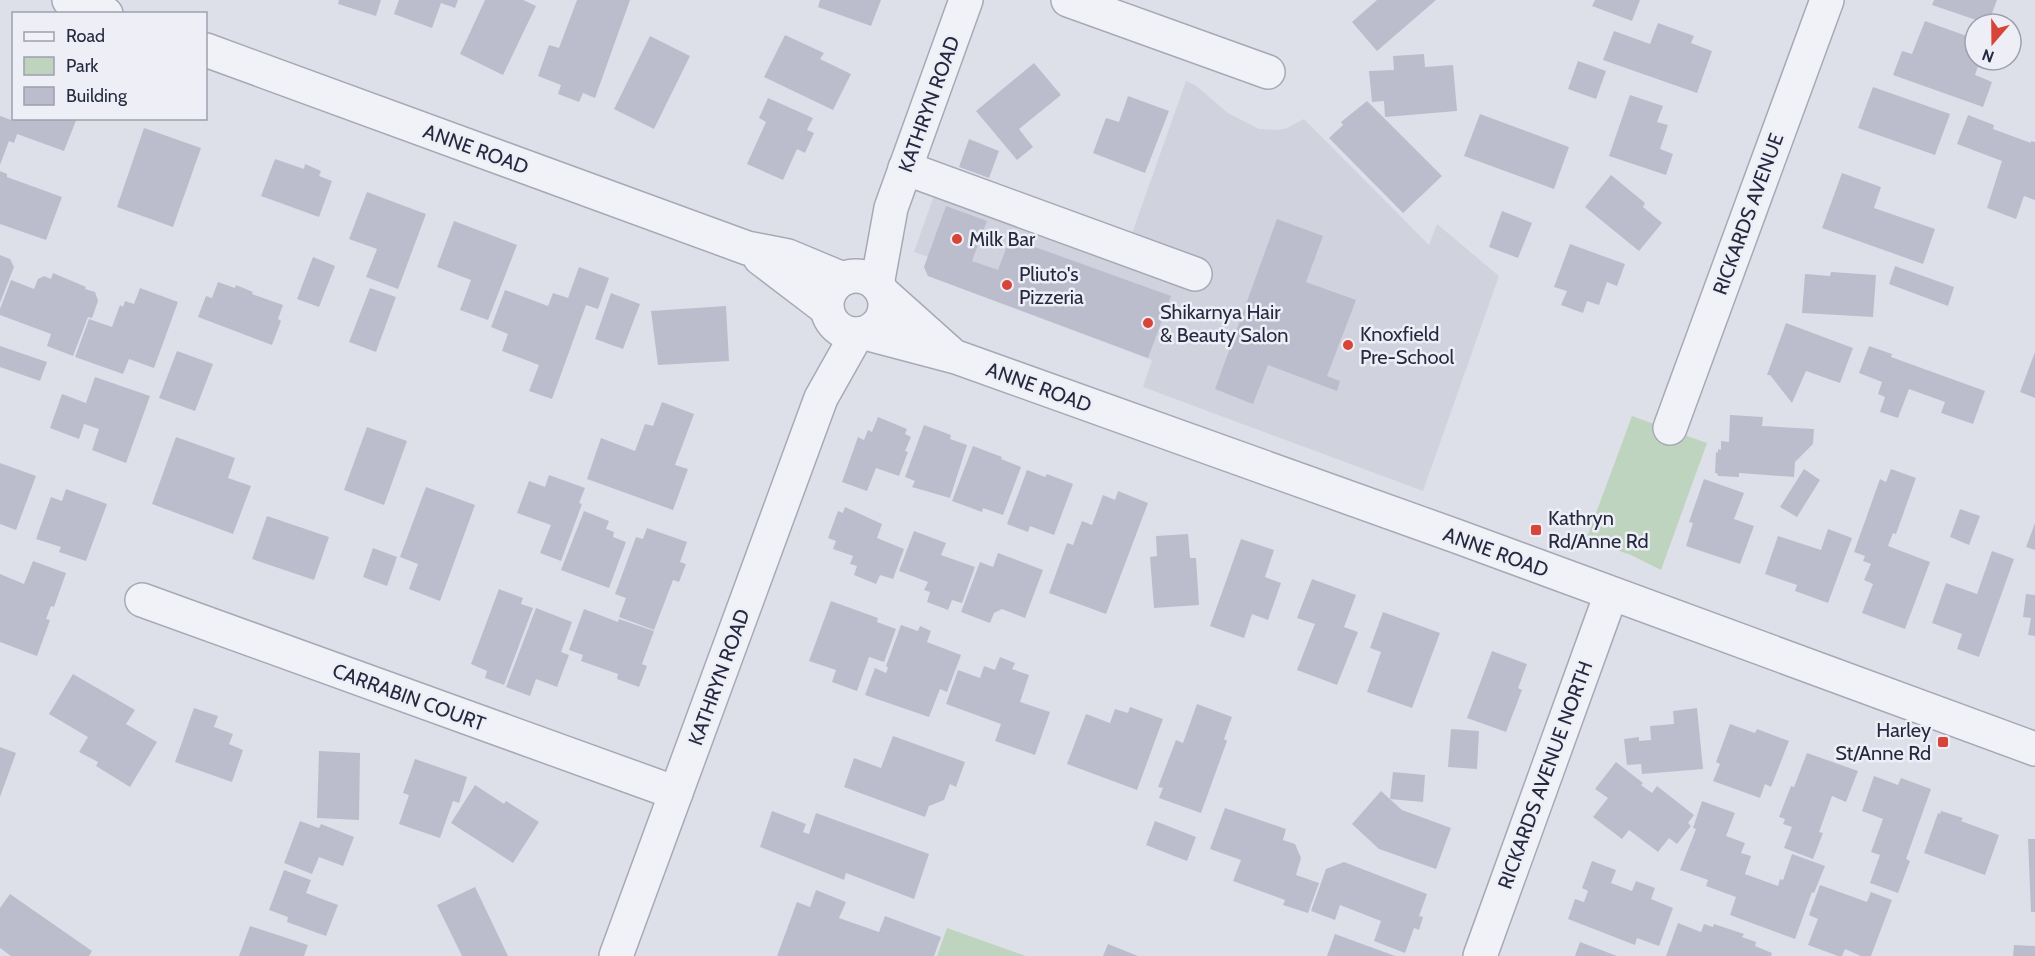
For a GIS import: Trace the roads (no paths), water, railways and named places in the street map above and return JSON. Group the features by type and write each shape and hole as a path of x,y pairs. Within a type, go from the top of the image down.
{"street":[{"path":"69,0 101,12"},
{"name":"KATHRYN ROAD","path":"863,283 966,0"},
{"path":"1068,0 1268,72"},
{"name":"RICKARDS AVENUE","path":"1670,428 1827,0"},
{"name":"ANNE ROAD","path":"207,50 747,248 788,256 863,283 956,357"},
{"path":"905,168 1195,274"},
{"name":"ANNE ROAD","path":"747,248 828,311"},
{"path":"863,283 884,312 880,322 861,333 839,329 828,311 827,300 831,291 863,283"},
{"name":"KATHRYN ROAD","path":"821,398 830,337 828,311"},
{"name":"KATHRYN ROAD","path":"616,956 821,398 861,333"},
{"name":"ANNE ROAD","path":"861,333 956,357 1456,536 2035,749"},
{"name":"RICKARDS AVENUE NORTH","path":"1479,956 1611,594"},
{"name":"CARRABIN COURT","path":"142,600 676,793"}],"place":[{"name":"Milk Bar","path":"957,239"},
{"name":"Pliuto's Pizzeria","path":"1007,285"},
{"name":"Shikarnya Hair & Beauty Salon","path":"1148,323"},
{"name":"Knoxfield Pre-School","path":"1348,345"},
{"name":"Kathryn Rd/Anne Rd","path":"1536,530"},
{"name":"Harley St/Anne Rd","path":"1943,742"}]}
